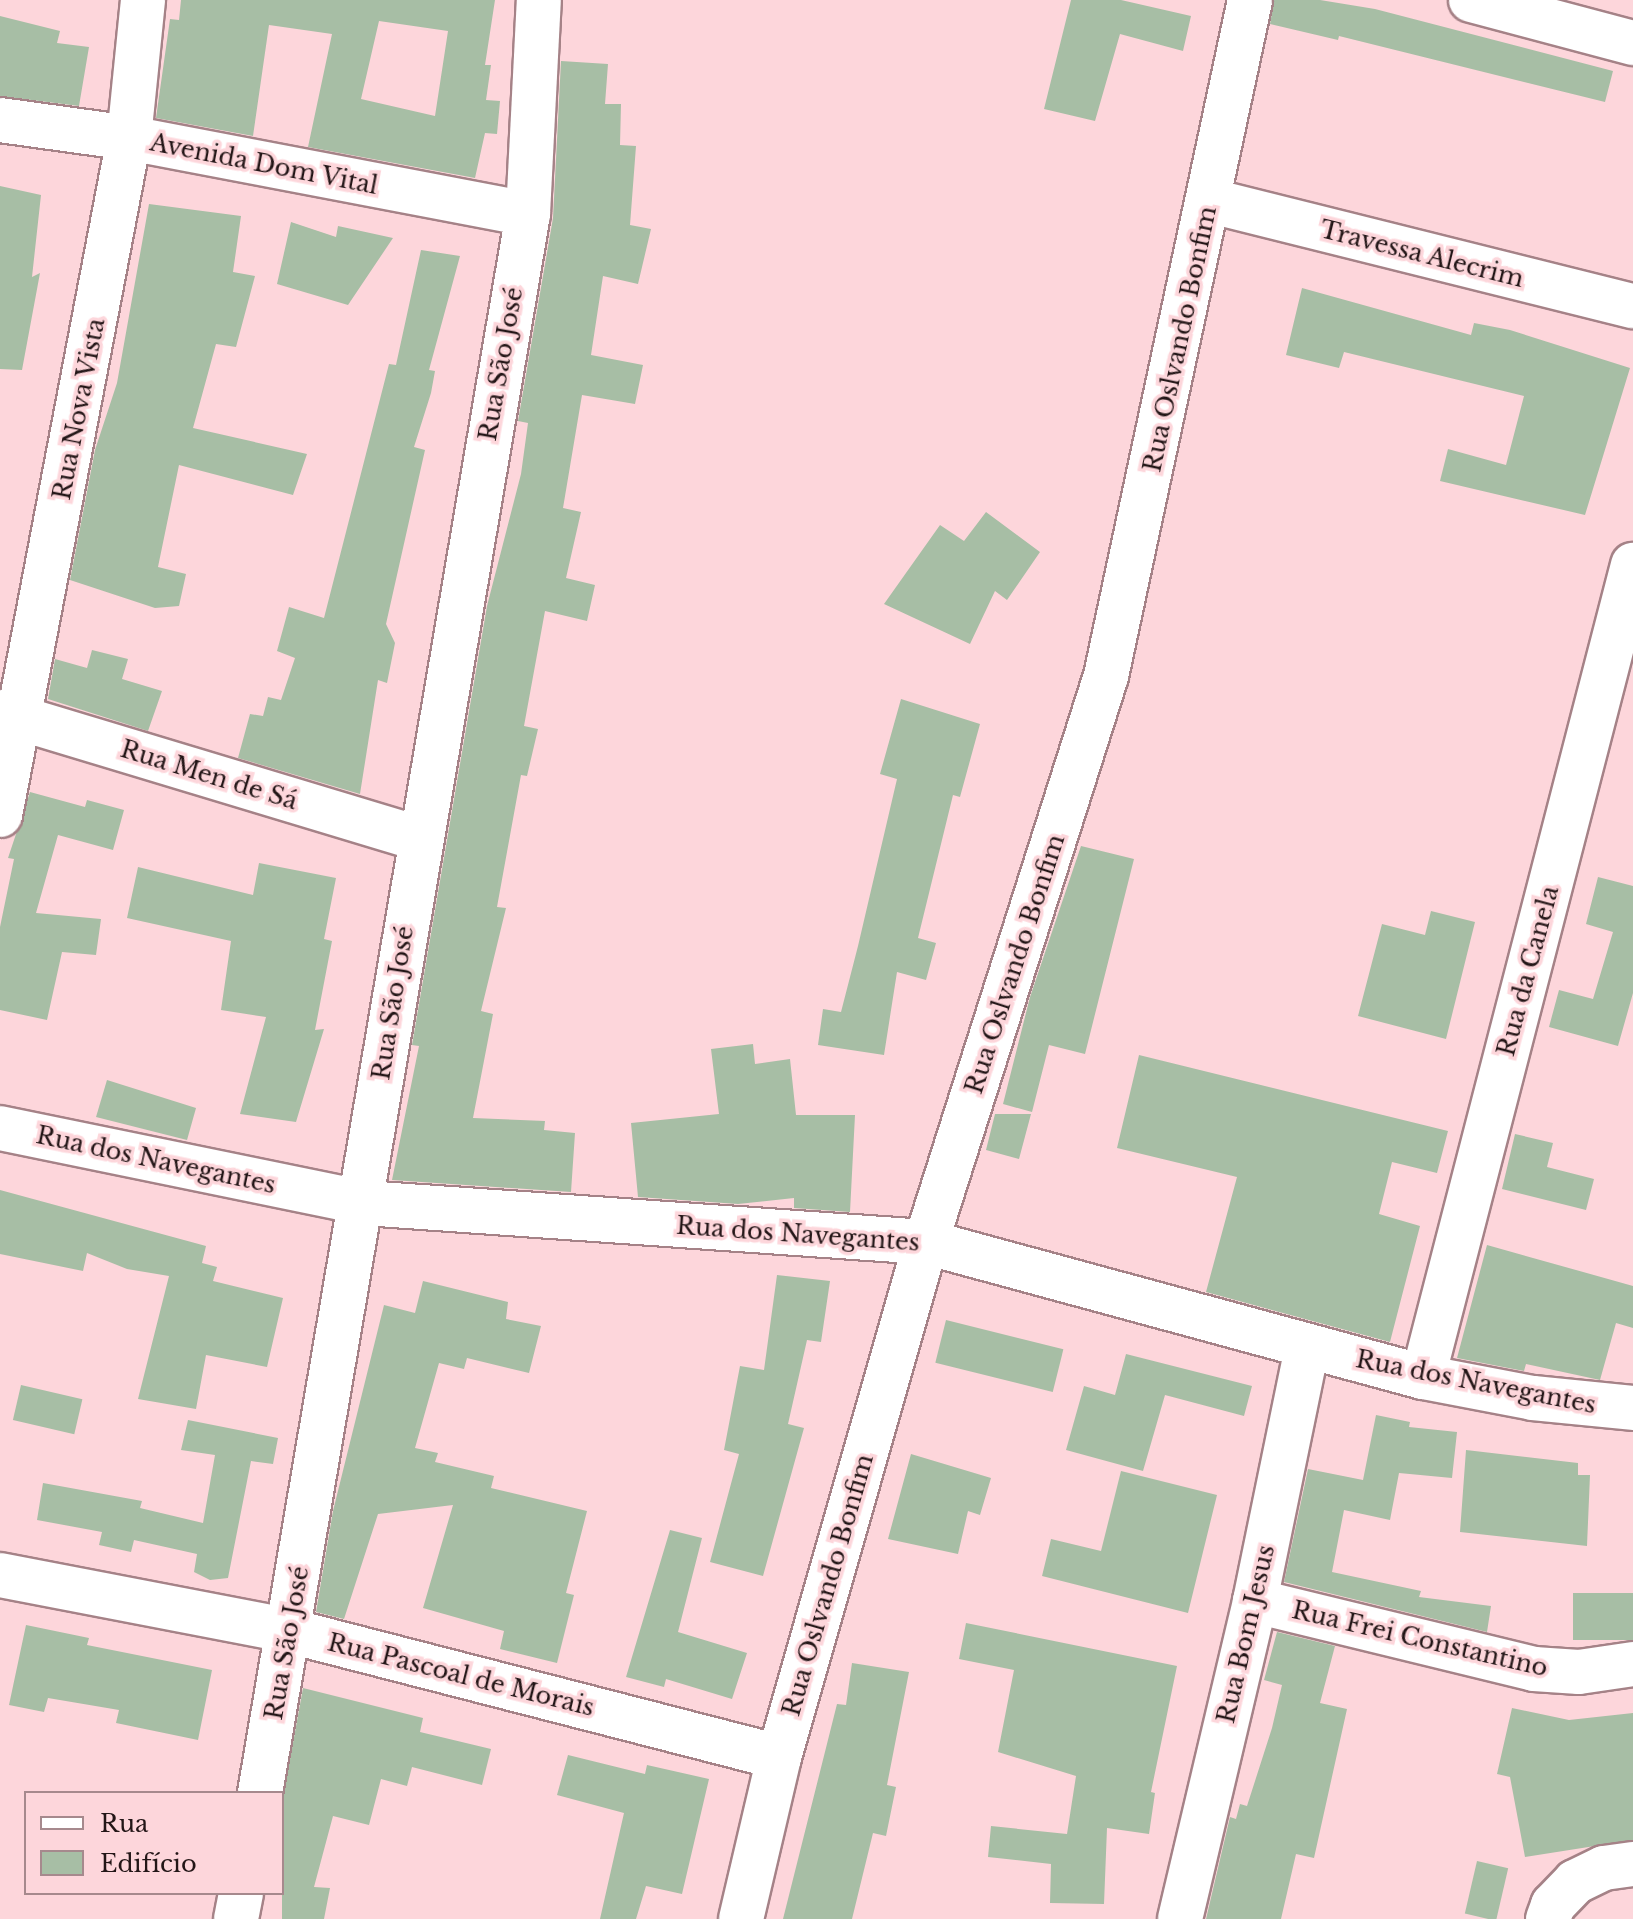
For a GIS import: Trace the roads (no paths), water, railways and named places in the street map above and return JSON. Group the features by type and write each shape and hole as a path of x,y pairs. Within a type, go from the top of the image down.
{"street":[{"name":"Rua Nova Vista","path":"0,815 11,715 129,138 143,0"},
{"name":"Rua São José","path":"260,1791 364,1203 418,838 528,214 539,0"},
{"name":"Rua Oslvando Bonfim","path":"741,1919 779,1757 926,1242 1106,676 1211,201 1250,0"},
{"path":"1471,0 1633,43"},
{"name":"Avenida Dom Vital","path":"0,120 129,138 528,214"},
{"name":"Travessa Alecrim","path":"1211,201 1633,306"},
{"name":"Rua da Canela","path":"1423,1377 1633,565"},
{"name":"Rua Men de Sá","path":"11,715 418,838"},
{"name":"Rua dos Navegantes","path":"0,1128 364,1203 926,1242 1423,1377 1533,1398 1633,1408"},
{"name":"Rua Bom Jesus","path":"1180,1919 1255,1601 1307,1347"},
{"name":"Rua Pascoal de Morais","path":"0,1575 290,1631 779,1757"},
{"name":"Rua Frei Constantino","path":"1255,1601 1534,1669 1579,1672 1633,1664"},
{"path":"1550,1912 1575,1882 1604,1868 1633,1864"},
{"path":"236,1919 241,1895"}]}
